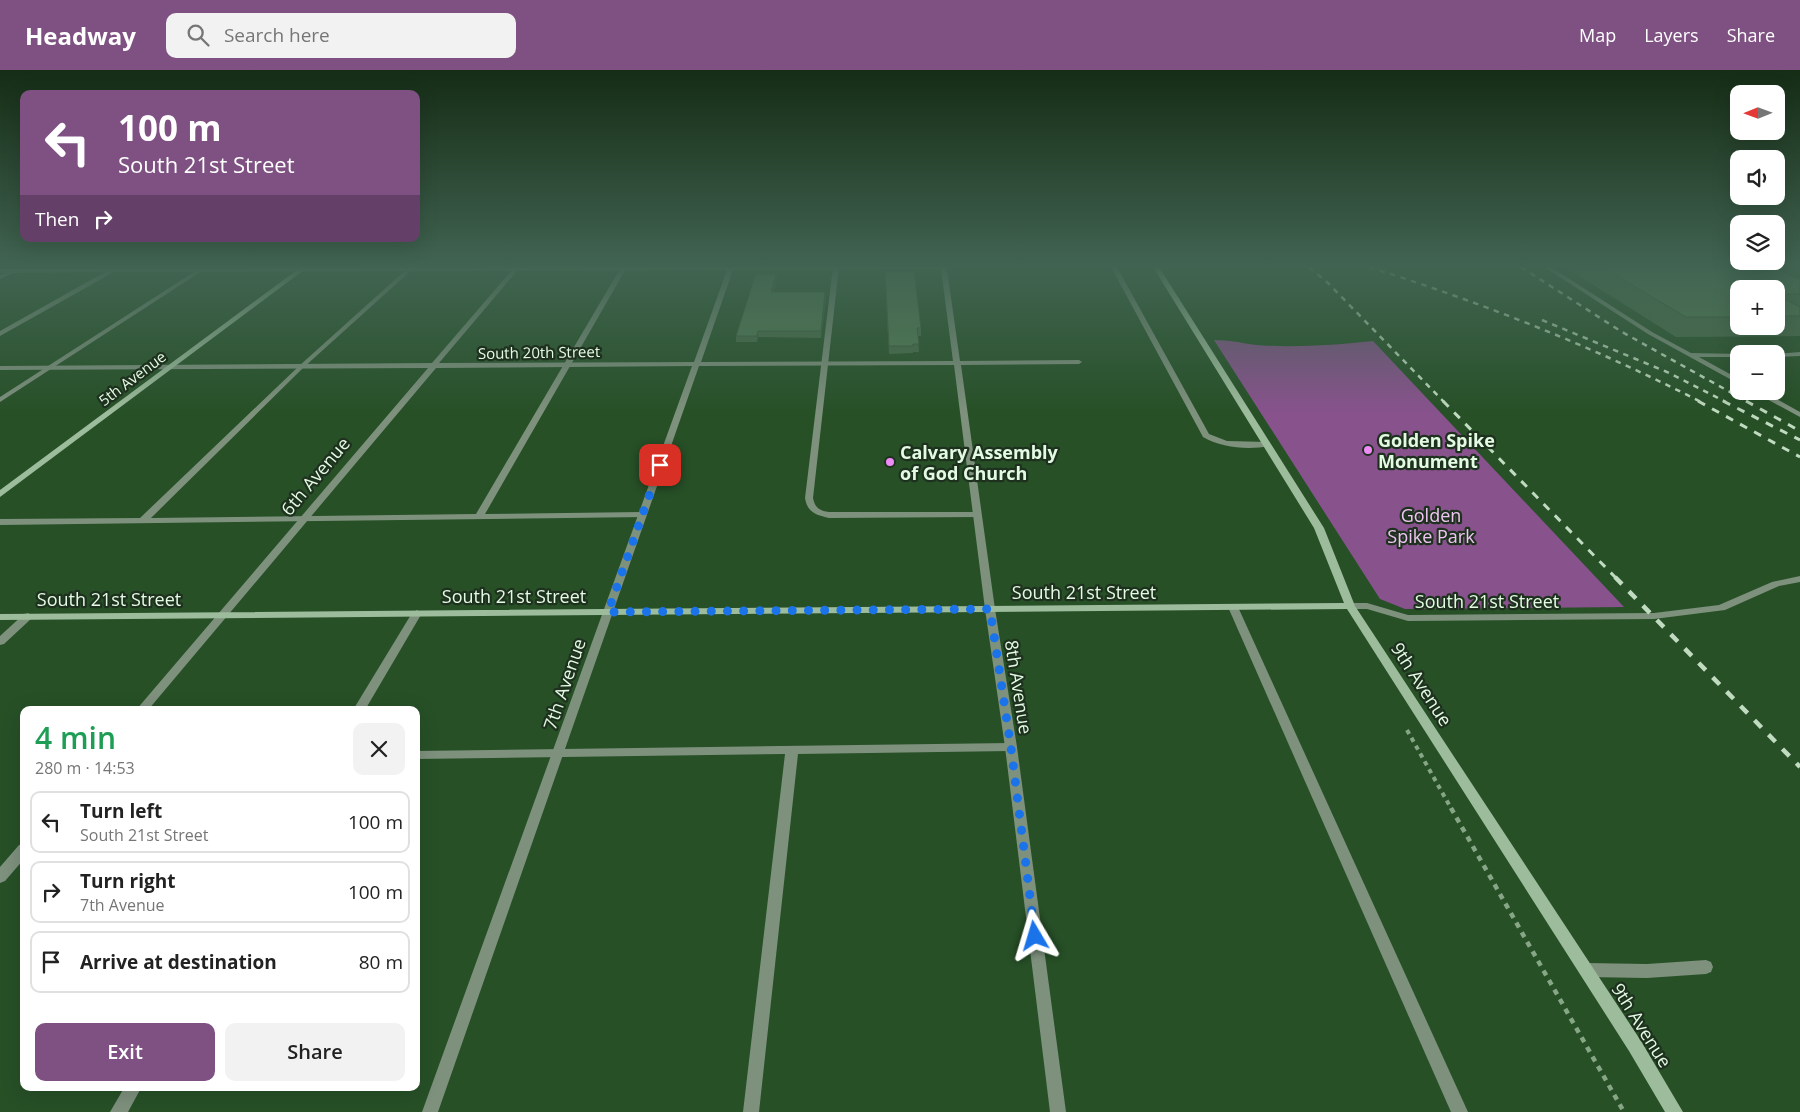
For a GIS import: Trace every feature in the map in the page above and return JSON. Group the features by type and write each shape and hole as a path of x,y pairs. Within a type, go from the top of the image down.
{"street":[{"path":"0,334 33,316"},
{"path":"0,400 130,316"},
{"name":"5th Avenue","path":"0,494 240,316"},
{"path":"142,521 301,367 358,316"},
{"name":"6th Avenue","path":"145,706 476,316"},
{"path":"479,516 596,316"},
{"name":"7th Avenue","path":"430,1112 713,316"},
{"path":"831,316 809,498 810,506 816,512 830,515 977,514"},
{"name":"8th Avenue","path":"951,316 990,609 1011,748 1058,1112"},
{"path":"1141,316 1206,435 1213,440 1226,444 1267,444"},
{"name":"9th Avenue","path":"1186,316 1319,528 1350,606 1586,970 1675,1112"},
{"path":"1623,316 1650,333 1730,377"},
{"path":"1785,355 1800,354"},
{"path":"1690,356 1730,355"},
{"name":"South 20th Street","path":"0,368 1079,362"},
{"path":"1772,400 1800,415"},
{"path":"0,522 642,515"},
{"name":"South 21st Street","path":"0,617 1350,606 1366,606 1408,618 1654,616 1721,608 1776,584 1800,580"},
{"path":"1233,607 1408,992 1460,1112"},
{"path":"361,706 417,613"},
{"path":"0,642 28,616"},
{"path":"420,754 1011,748"},
{"path":"751,1112 792,750"},
{"path":"0,877 20,854"},
{"path":"1586,970 1647,971 1706,967"},
{"path":"118,1112 130,1091"}],"path":[{"path":"1405,726 1624,1112"}],"green space":[{"name":"Golden Spike Park","path":"1214,340 1285,346 1373,341 1624,607 1405,609 1380,599"}],"building":[{"path":"742,316 823,316 821,331 758,331 757,336 736,336"},
{"path":"887,316 919,316 921,328 917,328 919,344 913,344 913,346 889,346"},
{"path":"1684,316 1730,316 1686,317"}],"railway":[{"path":"1360,316 1444,402"},
{"path":"1508,316 1620,363 1701,402"},
{"path":"1597,316 1622,332 1748,402"},
{"path":"1542,320 1667,372 1726,402"},
{"path":"1443,401 1616,578"},
{"path":"1698,401 1800,457"},
{"path":"1723,401 1800,440"},
{"path":"1746,401 1800,431"},
{"path":"1615,577 1800,767"}],"place":[{"name":"Golden Spike Monument","path":"1368,450"},
{"name":"Calvary Assembly of God Church","path":"890,462"}],"route":[{"path":"660,465 608,612 990,609 1011,748 1035,936"}]}
